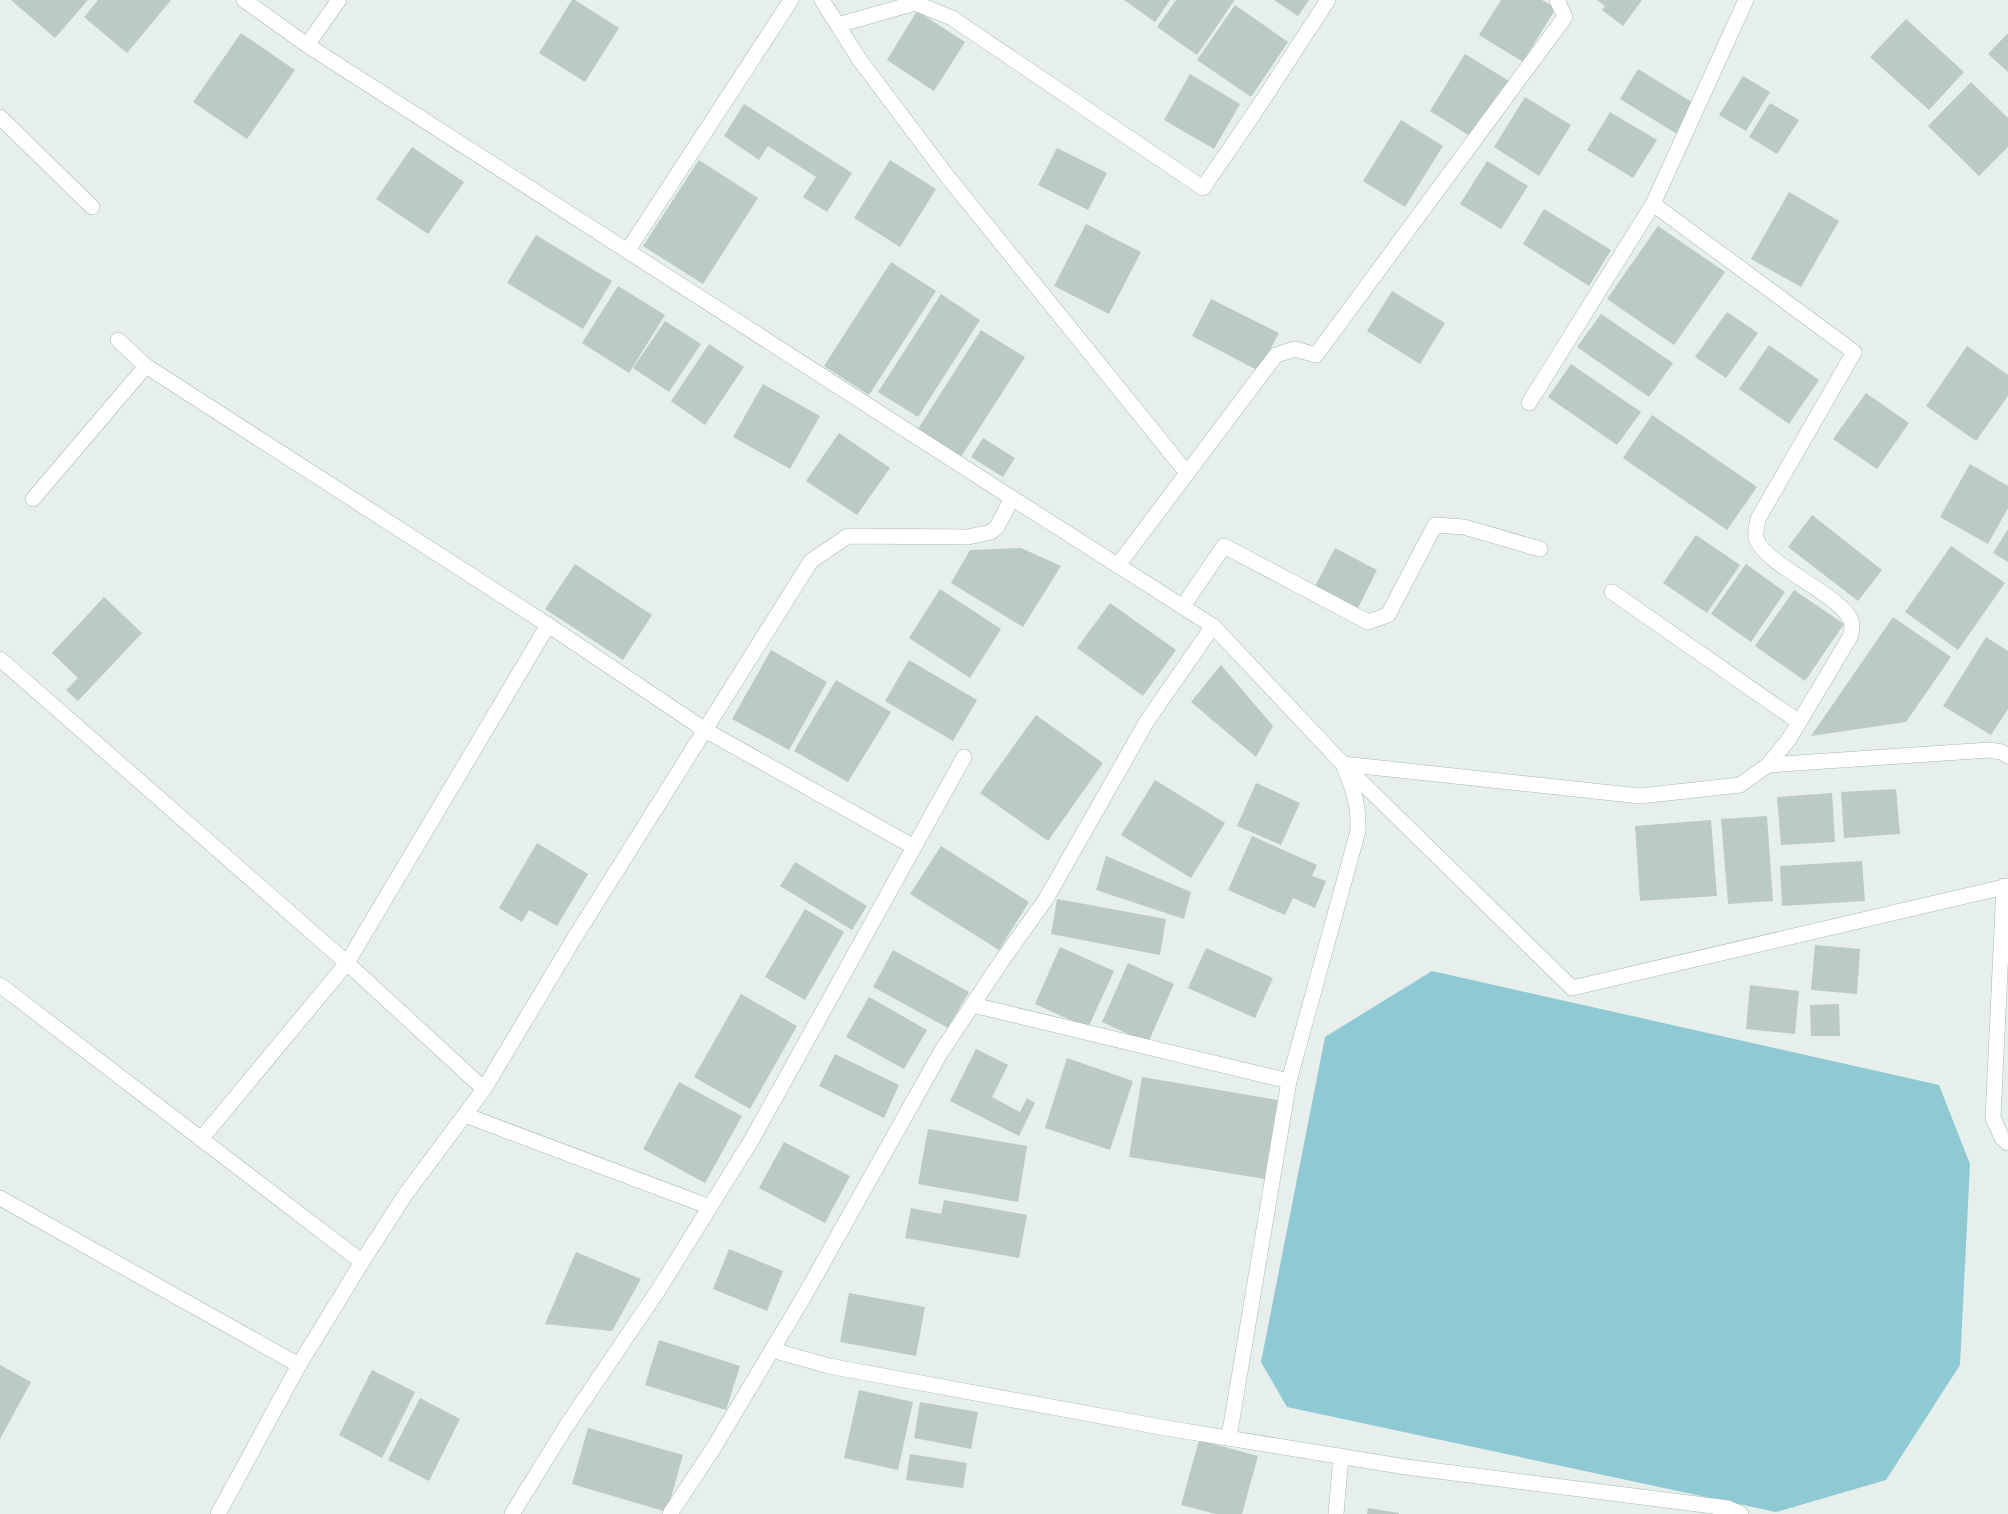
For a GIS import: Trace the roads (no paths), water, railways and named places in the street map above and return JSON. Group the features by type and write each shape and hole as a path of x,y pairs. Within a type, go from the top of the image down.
{"street":[{"path":"244,0 307,45 1214,626 1343,764 1572,988 2006,886 1994,1118 2002,1138 2008,1143"},
{"path":"307,45 339,0"},
{"path":"628,250 791,0"},
{"path":"822,0 859,58 947,176 1187,473"},
{"path":"838,25 915,3 952,18 1203,188 1328,0"},
{"path":"1118,565 1276,355 1295,349 1316,354 1565,17 1557,0"},
{"path":"1529,403 1653,204 1746,0"},
{"path":"0,117 92,207"},
{"path":"1343,764 1640,796 1740,785 1768,765 1790,739 1850,637 1852,624 1847,615 1834,602 1762,550 1755,537 1758,519 1854,352 1653,204"},
{"path":"118,340 146,366 548,625 705,730 914,847"},
{"path":"33,499 146,366"},
{"path":"218,1514 299,1365 362,1262 405,1196 484,1090 575,936 811,561 848,536 968,537 991,532 997,527 1012,498"},
{"path":"1182,606 1224,546 1368,622 1388,615 1435,526 1464,527 1540,549"},
{"path":"1612,592 1799,722"},
{"path":"201,1139 346,963 548,625"},
{"path":"670,1514 712,1450 772,1350 941,1052 1046,899 1148,721 1214,626"},
{"path":"0,659 346,963 484,1090"},
{"path":"1768,765 1989,750 2002,752 2008,756"},
{"path":"512,1514 567,1425 656,1292 751,1141 964,757"},
{"path":"1229,1437 1289,1081 1358,830 1355,794 1343,764"},
{"path":"0,985 362,1262"},
{"path":"973,1004 1289,1081"},
{"path":"465,1115 710,1207"},
{"path":"0,1198 299,1365"},
{"path":"772,1350 838,1367 1166,1428 1406,1467 1728,1508 1741,1514"},
{"path":"1336,1514 1341,1456"}],"water":[{"path":"1432,971 1939,1085 1970,1164 1960,1365 1886,1480 1776,1512 1287,1407 1261,1362 1325,1037"}]}
